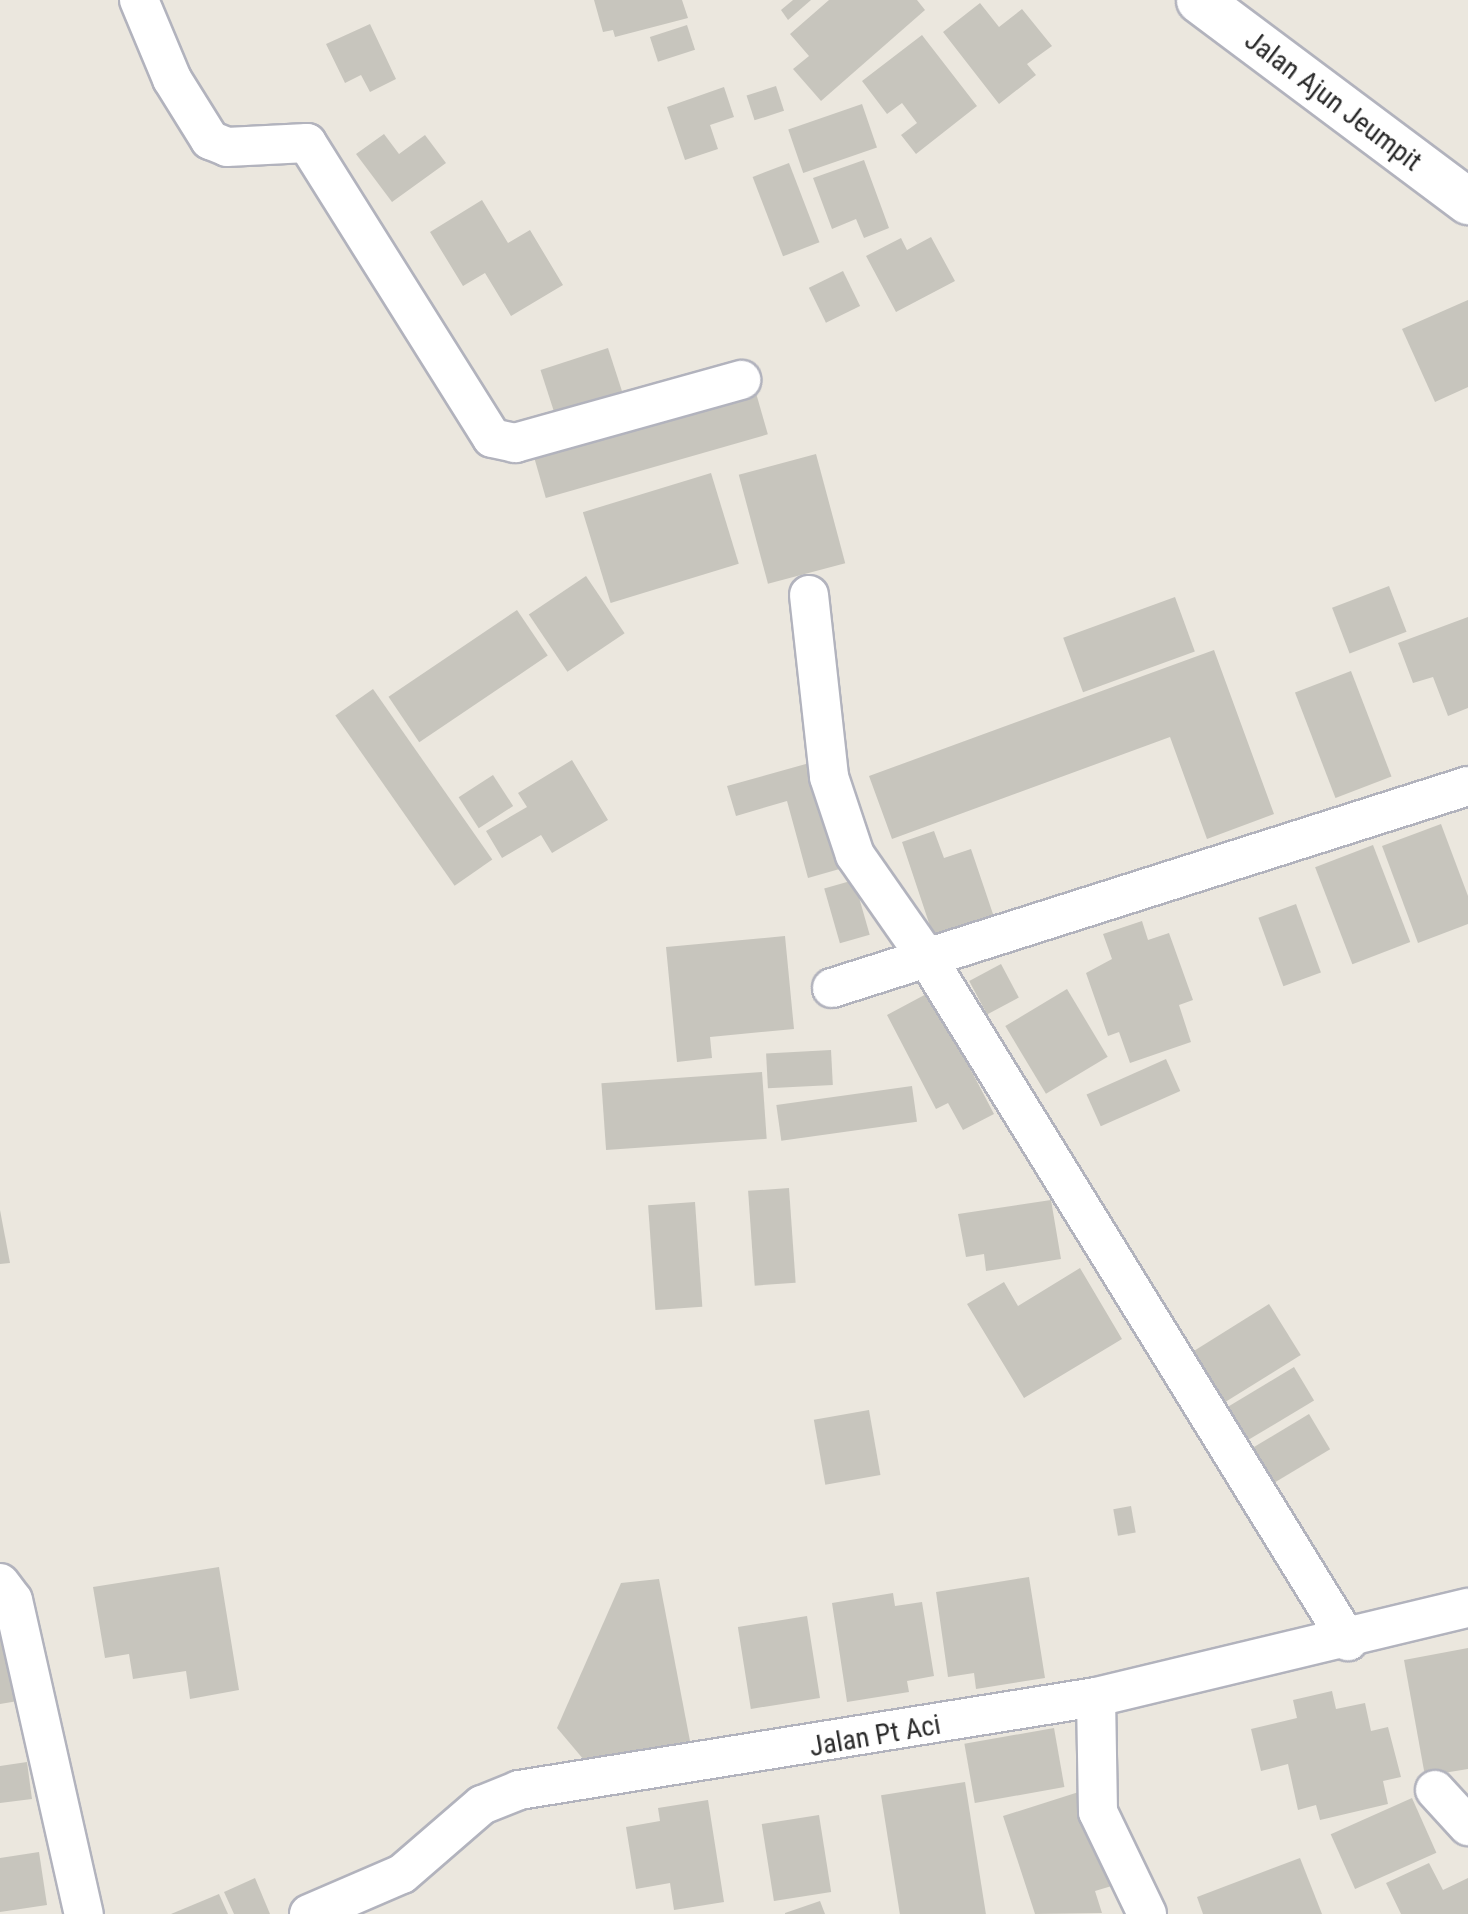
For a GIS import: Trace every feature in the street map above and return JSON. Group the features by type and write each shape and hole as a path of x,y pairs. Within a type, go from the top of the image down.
{"street":[{"path":"138,0 172,79 210,140 227,147 307,143 492,438 516,443 740,380"},
{"name":"Jalan Ajun Jeumpit","path":"1199,0 1468,202"},
{"path":"809,595 838,812 854,854 928,961 1348,1641"},
{"path":"832,988 928,961 1468,786"},
{"path":"0,1583 12,1600 84,1914"},
{"name":"Jalan Pt Aci","path":"309,1914 402,1874 482,1805 519,1790 1096,1697 1348,1641 1468,1608"},
{"path":"1096,1697 1098,1812 1147,1914"},
{"path":"1435,1790 1468,1826"}],"building":[{"path":"594,0 682,0 688,18 615,37 613,30 603,32"},
{"path":"793,0 811,0 788,20 781,10"},
{"path":"829,0 917,0 925,10 821,101 793,69 809,56 790,34"},
{"path":"980,3 999,27 1022,9 1052,46 1027,64 1036,75 999,104 943,32"},
{"path":"370,24 396,79 370,92 361,75 345,83 326,44"},
{"path":"687,25 695,50 658,62 650,37"},
{"path":"922,35 977,106 916,154 901,135 917,123 902,103 887,114 862,81"},
{"path":"776,86 784,111 755,120 747,96"},
{"path":"724,87 734,117 710,125 718,149 685,160 667,107"},
{"path":"862,104 877,147 803,173 788,129"},
{"path":"384,134 399,154 425,135 446,163 392,202 356,154"},
{"path":"864,160 889,228 864,238 856,219 832,229 813,178"},
{"path":"789,163 819,242 783,256 753,177"},
{"path":"482,200 508,243 530,230 563,285 511,316 485,273 463,286 430,232"},
{"path":"931,237 955,281 896,312 866,256 901,238 907,250"},
{"path":"843,271 860,306 826,323 809,288"},
{"path":"1468,300 1468,387 1435,402 1402,329"},
{"path":"608,348 622,392 555,414 540,370"},
{"path":"756,393 768,434 546,498 534,457"},
{"path":"816,454 845,563 768,584 739,475"},
{"path":"711,473 739,564 611,603 583,512"},
{"path":"586,576 625,633 567,672 529,615"},
{"path":"1389,586 1407,632 1350,654 1332,608"},
{"path":"1175,597 1195,652 1083,692 1063,638"},
{"path":"517,610 548,656 419,742 388,697"},
{"path":"1468,617 1468,708 1448,716 1433,677 1413,683 1398,643"},
{"path":"1214,650 1274,814 1207,839 1170,737 892,839 869,776"},
{"path":"1351,671 1391,776 1335,798 1295,693"},
{"path":"373,689 492,859 455,886 335,715"},
{"path":"572,760 608,820 552,853 541,835 502,858 486,831 527,807 518,793"},
{"path":"813,762 843,868 808,878 787,801 736,816 727,786"},
{"path":"493,775 513,806 479,828 459,797"},
{"path":"1441,824 1468,896 1468,924 1418,943 1382,846"},
{"path":"934,831 944,858 971,849 994,917 934,938 902,842"},
{"path":"1373,845 1410,942 1352,964 1315,867"},
{"path":"854,880 870,935 840,943 824,889"},
{"path":"1296,904 1321,973 1283,986 1258,918"},
{"path":"1142,921 1148,940 1169,933 1193,1000 1179,1005 1191,1042 1130,1063 1119,1032 1108,1036 1086,973 1112,959 1103,934"},
{"path":"785,936 794,1029 710,1037 712,1058 677,1062 666,947"},
{"path":"1001,964 1019,998 987,1014 969,981"},
{"path":"1067,989 1108,1057 1046,1094 1005,1026"},
{"path":"930,992 994,1114 963,1130 948,1103 936,1109 887,1015"},
{"path":"831,1050 833,1085 768,1088 766,1053"},
{"path":"1166,1059 1180,1091 1101,1126 1087,1094"},
{"path":"762,1072 767,1139 606,1150 601,1083"},
{"path":"912,1086 917,1122 781,1141 776,1105"},
{"path":"789,1188 796,1283 755,1286 748,1191"},
{"path":"1051,1200 1061,1259 986,1271 984,1254 966,1257 958,1214"},
{"path":"695,1202 702,1307 655,1310 648,1205"},
{"path":"0,1210 10,1263 0,1264"},
{"path":"1080,1268 1122,1339 1024,1398 967,1304 1004,1282 1018,1306"},
{"path":"1269,1304 1301,1355 1224,1403 1193,1352"},
{"path":"1294,1367 1314,1400 1247,1441 1227,1407"},
{"path":"869,1410 880,1475 825,1485 814,1420"},
{"path":"1309,1414 1330,1449 1270,1485 1249,1450"},
{"path":"1131,1506 1136,1533 1118,1536 1113,1509"},
{"path":"219,1567 239,1690 190,1699 186,1671 133,1679 129,1654 105,1658 93,1587"},
{"path":"1029,1577 1045,1678 976,1689 974,1673 948,1677 936,1592"},
{"path":"659,1579 690,1741 584,1760 557,1728 621,1583"},
{"path":"893,1593 895,1606 922,1602 934,1676 907,1681 909,1692 847,1702 832,1603"},
{"path":"807,1616 820,1698 751,1709 738,1627"},
{"path":"0,1626 18,1701 0,1704"},
{"path":"1468,1648 1468,1769 1425,1776 1404,1660"},
{"path":"1332,1691 1336,1709 1365,1703 1371,1731 1388,1727 1401,1777 1383,1781 1388,1804 1320,1820 1316,1805 1298,1810 1288,1764 1261,1771 1251,1729 1297,1718 1293,1700"},
{"path":"1054,1728 1064,1787 975,1803 964,1744"},
{"path":"27,1762 32,1799 0,1803 0,1766"},
{"path":"965,1782 986,1914 900,1914 881,1795"},
{"path":"1085,1790 1115,1885 1095,1891 1102,1913 1035,1914 1003,1816"},
{"path":"1412,1798 1436,1853 1355,1889 1331,1834"},
{"path":"708,1800 724,1902 674,1910 670,1883 636,1889 626,1827 660,1821 658,1808"},
{"path":"819,1815 831,1892 774,1901 762,1824"},
{"path":"39,1852 47,1905 0,1912 0,1858"},
{"path":"1300,1858 1322,1914 1203,1914 1197,1897"},
{"path":"1429,1863 1443,1890 1468,1878 1468,1914 1401,1914 1386,1883"},
{"path":"255,1878 270,1914 234,1914 224,1892"},
{"path":"219,1894 228,1914 171,1914"},
{"path":"820,1901 825,1914 785,1914 785,1913"}]}
